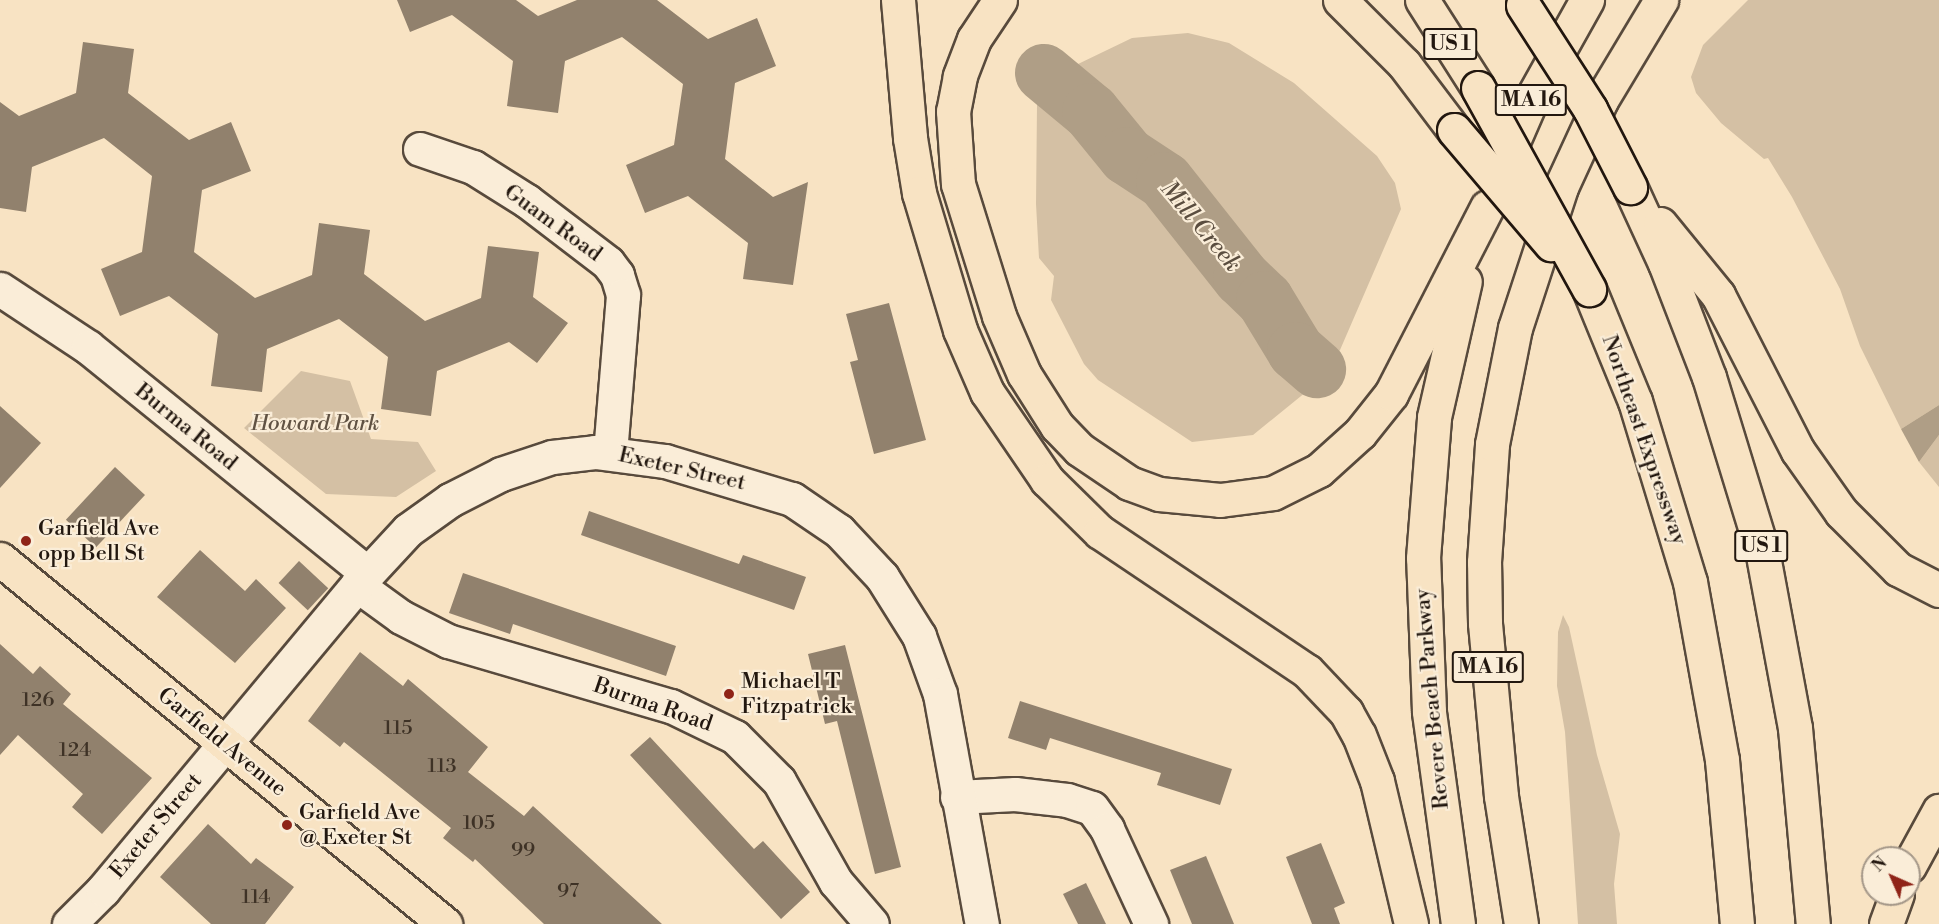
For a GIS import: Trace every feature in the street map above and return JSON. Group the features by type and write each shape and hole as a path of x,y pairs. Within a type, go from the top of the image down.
{"main road":[{"path":"898,0 909,129 919,193 957,320 987,392 1039,471 1100,532 1157,574 1284,654 1307,671 1346,712 1359,735 1377,781 1411,924"},
{"path":"1000,0 974,39 960,76 953,111 953,148 961,195 1007,335 1040,401 1079,449 1129,483 1159,494 1220,500 1273,493 1319,470 1360,433 1391,394 1487,207"},
{"path":"1340,0 1404,64 1454,130 1588,289"},
{"name":"Northeast Expressway","path":"1422,0 1478,88 1588,289 1635,401 1690,582 1722,760 1737,924"},
{"name":"Revere Beach Parkway","path":"1458,924 1429,711 1423,534 1434,417 1444,363 1487,207 1531,100 1587,0"},
{"name":"MA 16","path":"1521,924 1501,796 1485,623 1484,562 1492,444 1515,328 1544,231 1579,145 1627,53 1661,0"},
{"path":"1627,53 1674,0"},
{"name":"US 1","path":"1521,3 1576,86 1630,187 1665,263 1709,377 1762,550 1795,728 1814,924"},
{"path":"1630,187 1718,295 1798,450 1841,512 1898,569 1939,590"},
{"name":"Garfield Avenue","path":"0,559 445,924"},
{"path":"1920,846 1939,811"},
{"path":"1886,924 1893,906"}],"street":[{"name":"Guam Road","path":"420,149 463,162 527,201 608,263 617,275 623,295 610,452"},
{"name":"Burma Road","path":"0,289 88,347 362,579 401,616 448,641 678,709 735,737 779,781 836,882 872,924"},
{"name":"Exeter Street","path":"69,924 103,890 362,579 422,519 483,482 552,457 610,452 665,461 778,493 817,513 855,546 902,606 931,663 944,712 957,797 982,924"},
{"path":"957,797 1015,794 1067,800 1092,808 1107,829 1151,924"}],"green space":[{"path":"1748,0 1939,0 1939,405 1901,429 1860,346 1840,289 1792,197 1768,158 1764,159 1721,123 1696,93 1691,77 1703,45"},
{"path":"1188,33 1229,43 1294,83 1377,156 1395,183 1401,209 1340,350 1322,379 1253,435 1192,442 1098,380 1084,364 1051,300 1054,276 1039,258 1036,204 1037,105 1039,93 1049,78 1132,38"},
{"name":"Howard Park","path":"301,371 350,381 371,439 418,442 436,471 396,497 326,494 244,428"},
{"path":"1939,435 1939,487 1919,462"},
{"path":"1563,615 1569,627 1597,755 1620,834 1614,884 1617,924 1578,924 1565,732 1557,686 1558,632"}],"shaded area":[{"path":"1939,405 1939,435 1919,462 1901,429"}],"building":[{"path":"397,0 516,0 538,16 577,0 657,0 708,39 757,18 776,66 735,83 725,159 773,197 808,182 793,285 743,279 748,243 688,196 645,213 626,165 674,145 683,84 622,37 565,61 558,113 507,106 513,61 452,15 410,32"},
{"path":"83,42 134,49 128,93 189,140 231,122 251,171 202,190 194,252 255,298 312,275 319,223 370,230 364,274 425,321 481,298 488,246 539,252 533,297 568,323 537,363 509,342 437,371 431,416 381,409 388,357 339,319 267,349 262,392 211,386 218,334 169,296 120,316 101,269 142,252 152,176 104,138 32,167 26,212 0,208 0,102 19,116 76,93"},
{"path":"889,303 926,440 874,454 850,362 858,360 846,314"},
{"path":"0,406 41,443 0,488"},
{"path":"115,467 145,495 96,548 66,520"},
{"path":"589,511 739,564 743,555 806,577 794,610 581,535"},
{"path":"200,550 245,591 256,579 286,608 235,663 157,597"},
{"path":"299,561 328,588 308,610 279,583"},
{"path":"463,573 676,646 666,676 513,624 510,634 449,613"},
{"path":"0,644 33,674 40,666 71,694 63,704 152,778 102,834 72,807 83,794 18,735 0,755"},
{"path":"845,645 901,867 875,874 837,721 825,724 808,654"},
{"path":"360,652 403,686 408,679 488,747 468,772 524,816 533,806 662,924 544,924 475,859 473,862 443,838 451,828 344,742 340,747 308,721"},
{"path":"1020,701 1232,769 1220,805 1157,785 1161,773 1050,738 1046,750 1008,738"},
{"path":"650,737 754,849 763,841 810,892 781,919 630,755"},
{"path":"208,824 251,864 256,858 294,887 265,924 211,924 160,877"},
{"path":"1321,843 1345,903 1334,908 1340,924 1312,924 1286,857"},
{"path":"1206,856 1234,924 1192,924 1170,870"},
{"path":"1086,883 1106,924 1078,924 1063,894"}],"waterway":[{"name":"Mill Creek","path":"1044,73 1091,112 1127,156 1165,181 1242,278 1265,300 1296,351 1317,369"}],"place":[{"name":"Garfield Ave opp Bell St","path":"26,541"},
{"name":"Michael T Fitzpatrick","path":"729,694"},
{"name":"Garfield Ave @ Exeter St","path":"287,825"}]}
